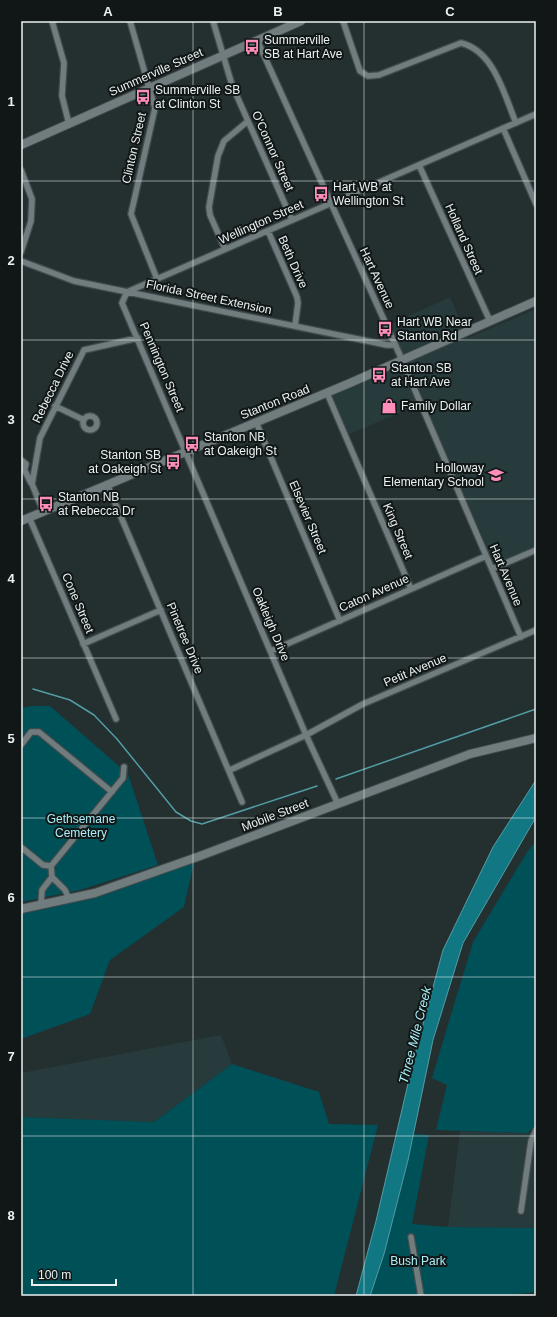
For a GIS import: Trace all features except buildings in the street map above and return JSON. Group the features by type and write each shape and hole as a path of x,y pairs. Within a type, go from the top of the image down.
{"street":[{"path":"52,21 64,63 62,96 69,124"},
{"name":"Clinton Street","path":"130,21 155,108 131,214 157,279"},
{"name":"O'Connor Street","path":"213,21 232,85 292,220"},
{"name":"Summerville Street","path":"21,145 300,21"},
{"path":"343,21 360,71 368,76 379,75 460,43 472,46 486,59 501,86 516,123"},
{"name":"Hart Avenue","path":"257,40 402,360 521,637"},
{"name":"Wellington Street","path":"127,292 536,114"},
{"path":"225,250 210,215 209,207 218,156 224,141 248,121"},
{"path":"503,128 536,204"},
{"name":"Holland Street","path":"419,165 490,321"},
{"path":"21,170 32,199 31,221 21,252"},
{"name":"Beth Drive","path":"268,231 297,297 298,315 295,326"},
{"name":"Florida Street Extension","path":"21,261 74,281 395,346"},
{"name":"Pennington Street","path":"127,292 122,303 186,451"},
{"name":"Stanton Road","path":"21,521 327,393 536,301"},
{"name":"Rebecca Drive","path":"32,484 40,438 84,350 138,338"},
{"name":"King Street","path":"327,393 411,589"},
{"path":"55,406 84,420"},
{"name":"Elsevier Street","path":"256,422 340,621"},
{"name":"Oakleigh Drive","path":"186,451 306,735 338,804"},
{"path":"21,460 26,464 22,470 32,484 43,511"},
{"name":"Pinetree Drive","path":"107,484 230,770 242,802"},
{"name":"Cone Street","path":"29,517 116,719"},
{"path":"492,570 536,550"},
{"name":"Caton Avenue","path":"271,651 486,556"},
{"path":"84,644 161,610"},
{"name":"Petit Avenue","path":"230,770 306,735 363,704 536,630"},
{"path":"21,745 31,732 39,732 112,792"},
{"name":"Mobile Street","path":"21,908 95,893 200,856 470,754 536,738"},
{"path":"69,898 65,890 52,877 51,866 123,778 124,767"},
{"path":"21,847 43,865 51,866"},
{"path":"41,905 42,890 52,877"},
{"path":"521,1211 531,1141 536,1130"},
{"path":"411,1237 421,1296"}],"shaded area":[{"name":"Holloway Elementary School","path":"450,297 468,338 536,309 536,546 495,565 424,403 349,434 331,393 398,363 383,328"},
{"path":"536,780 536,817 463,943 433,1040 408,1160 384,1254 370,1296 356,1296 376,1221 414,1058 443,950 493,847"},
{"path":"221,1035 232,1064 154,1122 21,1117 21,1073"},
{"path":"460,1131 536,1133 536,1228 448,1227"}],"green space":[{"name":"Gethsemane Cemetery","path":"32,706 50,706 128,774 158,865 80,890 21,902 21,708"},
{"path":"536,841 536,1127 527,1133 436,1130 447,1085 432,1078 473,942 527,852"},
{"path":"194,862 184,907 110,960 90,1014 21,1039 21,912 95,897"},
{"path":"232,1064 319,1092 329,1124 378,1125 334,1296 21,1296 21,1117 154,1122"},
{"name":"Bush Park","path":"414,1134 429,1135 412,1224 448,1227 536,1228 536,1292 502,1296 370,1296 384,1254"}],"waterway":[{"path":"33,689 70,700 94,715 117,739 176,812 191,821 202,824 317,786"},
{"path":"336,779 536,709"}],"place":[{"name":"Summerville SB at Hart Ave","path":"252,47"},
{"name":"Summerville SB at Clinton St","path":"143,97"},
{"name":"Hart WB at Wellington St","path":"321,194"},
{"name":"Hart WB Near Stanton Rd","path":"385,329"},
{"name":"Stanton SB at Hart Ave","path":"379,375"},
{"name":"Family Dollar","path":"389,406"},
{"name":"Stanton NB at Oakeigh St","path":"192,444"},
{"name":"Stanton SB at Oakeigh St","path":"173,462"},
{"name":"Holloway Elementary School","path":"496,475"},
{"name":"Stanton NB at Rebecca Dr","path":"46,504"}],"water label":[{"name":"Three Mile Creek","path":"415,1035"}]}
